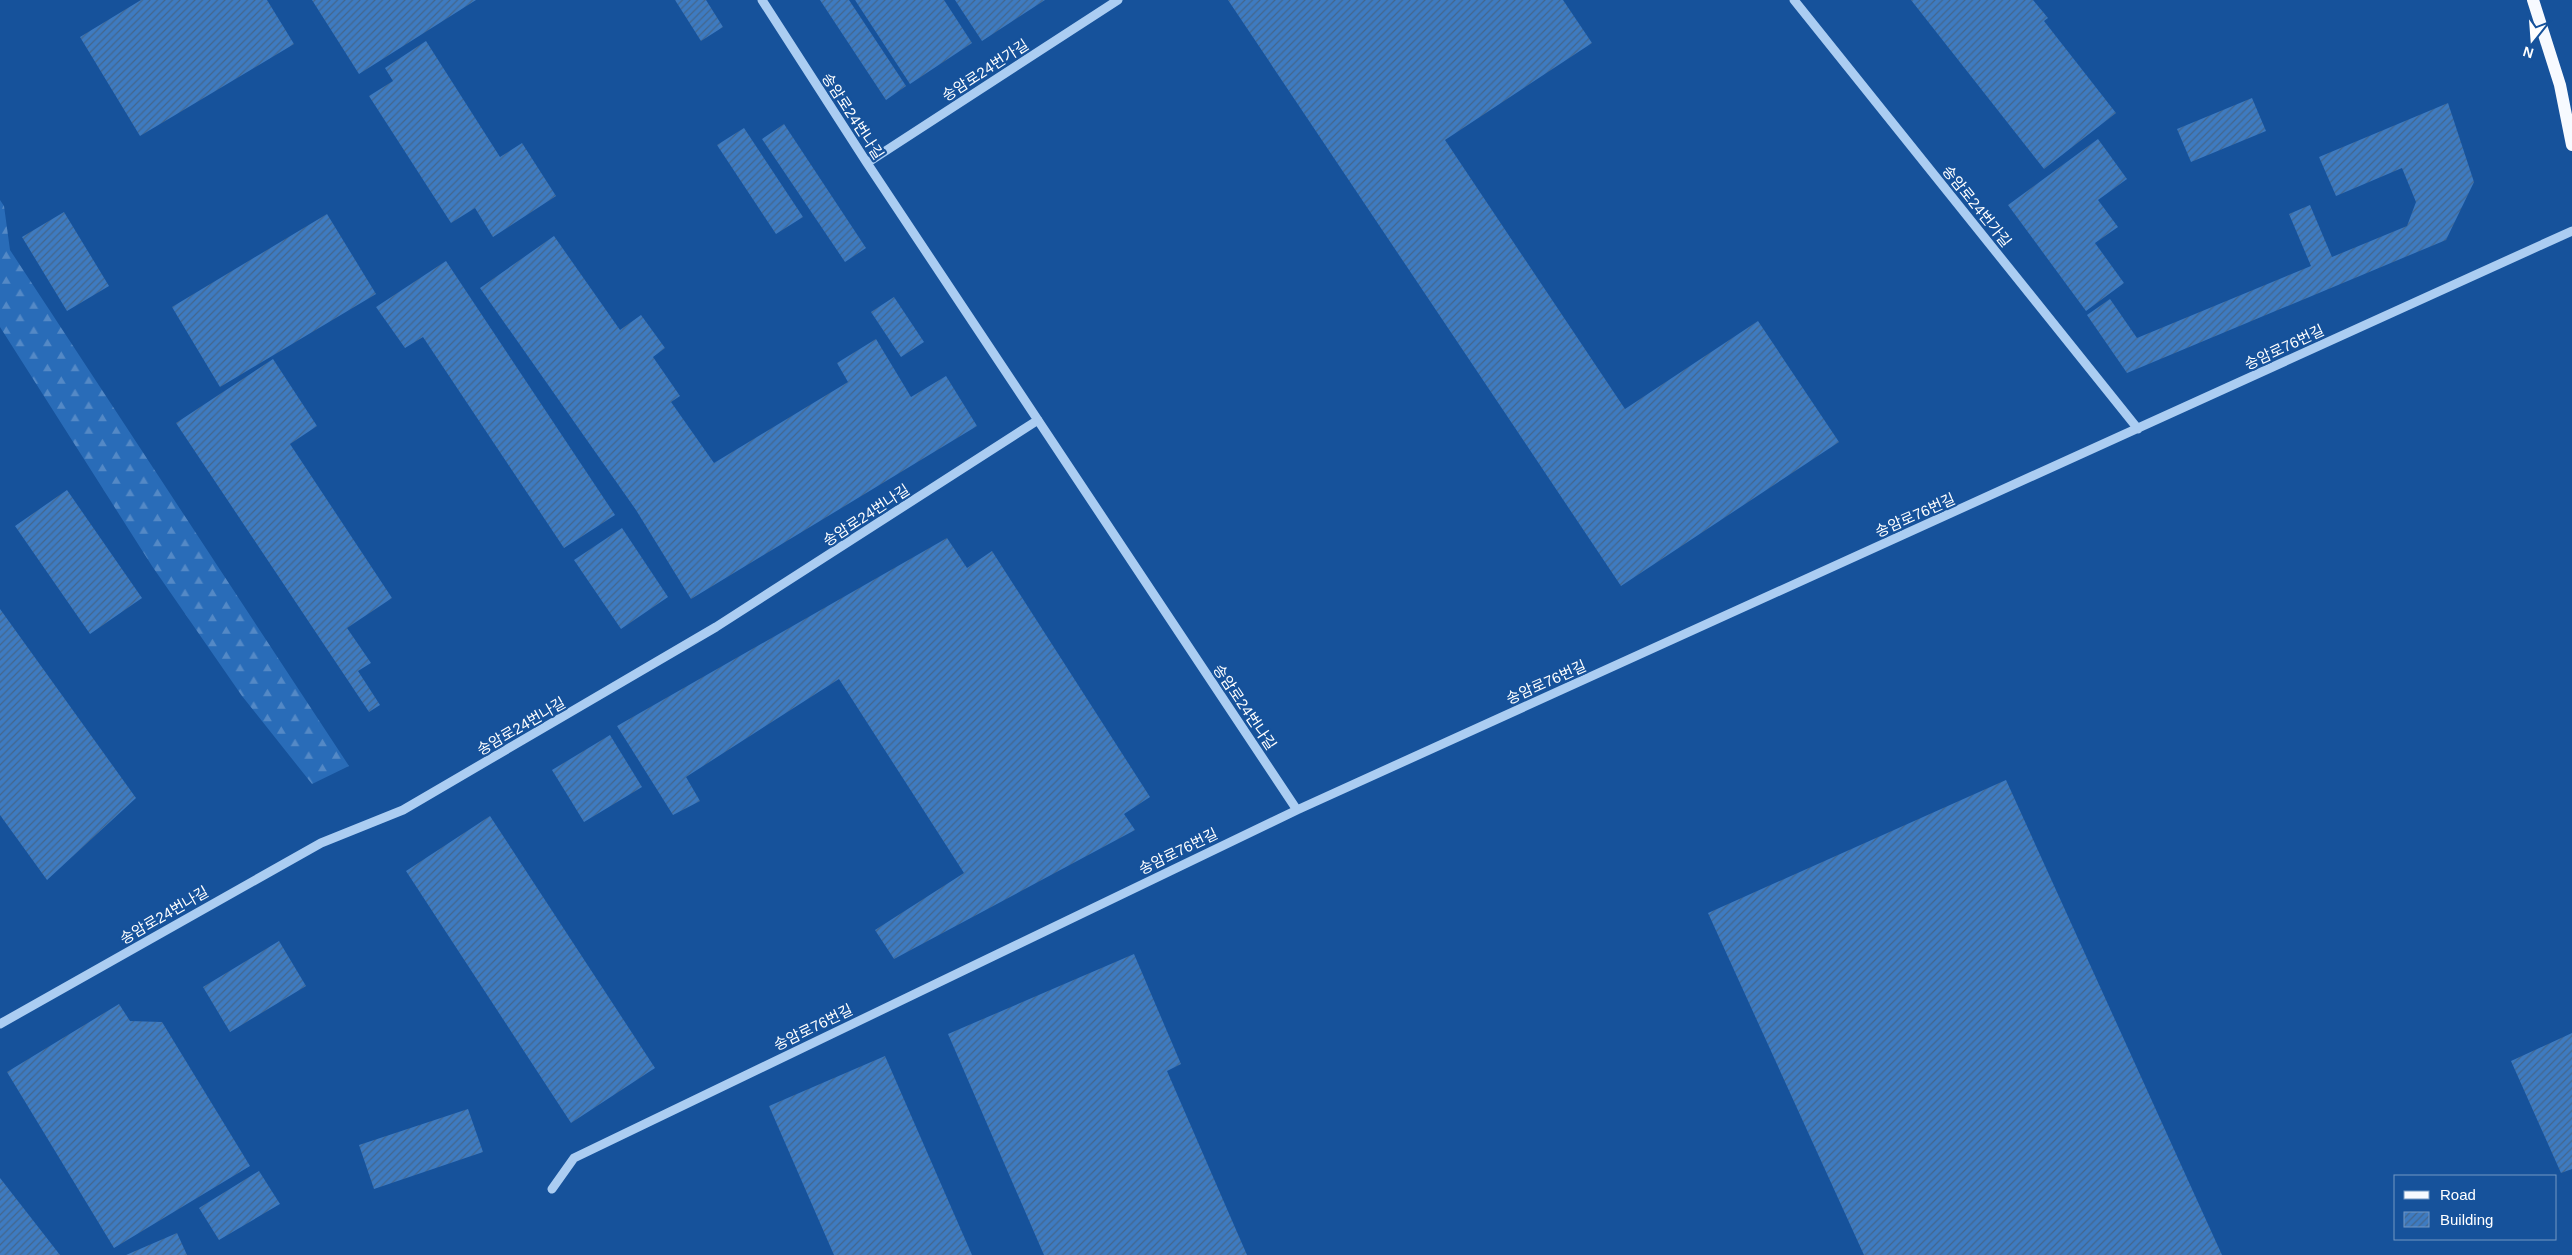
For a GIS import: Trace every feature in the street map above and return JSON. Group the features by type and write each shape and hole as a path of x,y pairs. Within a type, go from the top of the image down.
{"main road":[{"path":"2533,0 2560,85 2572,145"}],"street":[{"name":"송암로24번나길","path":"762,0 867,163 1297,810"},
{"name":"송암로24번가길","path":"867,163 1118,0"},
{"name":"송암로24번가길","path":"1794,0 2138,429"},
{"name":"송암로76번길","path":"552,1188 574,1158 1297,810 2572,231"},
{"name":"송암로24번나길","path":"0,1024 321,843 412,805 716,627 1038,420"}],"green space":[{"path":"0,200 4,206 10,250 349,766 312,784 242,696 152,566 0,327"}],"building":[{"path":"141,0 267,0 294,44 140,136 80,37"},
{"path":"312,0 476,0 359,74"},
{"path":"675,0 706,0 723,27 701,41"},
{"path":"820,0 849,0 906,86 886,100"},
{"path":"855,0 944,0 972,43 910,84"},
{"path":"955,0 1045,0 982,41"},
{"path":"1228,0 1563,0 1592,43 1445,140 1625,409 1758,321 1839,442 1621,586"},
{"path":"1911,0 2033,0 2048,18 2044,21 2116,113 2044,169"},
{"path":"426,41 500,157 522,143 556,196 493,237 475,208 451,223 369,96 393,81 385,68"},
{"path":"2252,98 2266,131 2191,162 2177,129"},
{"path":"2448,103 2474,182 2446,240 2127,373 2087,315 2110,299 2137,338 2311,266 2289,214 2310,205 2332,257 2407,226 2416,202 2402,168 2336,196 2319,157"},
{"path":"784,124 866,248 845,262 762,139"},
{"path":"744,128 803,217 776,234 717,145"},
{"path":"2098,139 2127,179 2098,200 2118,227 2095,243 2124,283 2086,311 2008,205"},
{"path":"64,212 109,286 67,311 22,237"},
{"path":"327,214 376,294 220,387 172,307"},
{"path":"554,236 620,330 641,315 665,348 653,357 680,396 671,402 714,463 848,382 837,363 876,339 911,397 946,376 977,426 691,599 636,510 480,288"},
{"path":"446,261 615,515 564,548 423,337 405,348 376,307"},
{"path":"894,297 924,342 901,357 871,312"},
{"path":"273,359 317,426 290,444 392,598 347,628 371,663 358,671 380,705 369,712 176,423"},
{"path":"67,490 142,598 90,634 15,526"},
{"path":"622,528 668,597 621,629 574,560"},
{"path":"947,538 967,568 992,551 1150,797 1124,814 1135,830 894,959 875,930 964,873 839,679 686,777 700,801 673,815 617,726"},
{"path":"0,609 136,798 47,880 0,815"},
{"path":"610,735 642,787 584,822 552,770"},
{"path":"2006,780 2222,1255 1864,1255 1708,913"},
{"path":"490,816 655,1068 571,1123 406,871"},
{"path":"279,941 306,986 230,1032 203,987"},
{"path":"1134,954 1181,1064 1167,1071 1247,1255 1044,1255 948,1034"},
{"path":"119,1004 130,1021 162,1022 250,1166 114,1248 7,1072"},
{"path":"2572,1033 2572,1169 2561,1173 2511,1061"},
{"path":"885,1056 972,1255 834,1255 769,1106"},
{"path":"468,1109 483,1152 374,1189 359,1145"},
{"path":"259,1171 280,1204 219,1240 199,1208"},
{"path":"0,1178 60,1255 0,1255"},
{"path":"177,1233 187,1255 126,1255"}]}
